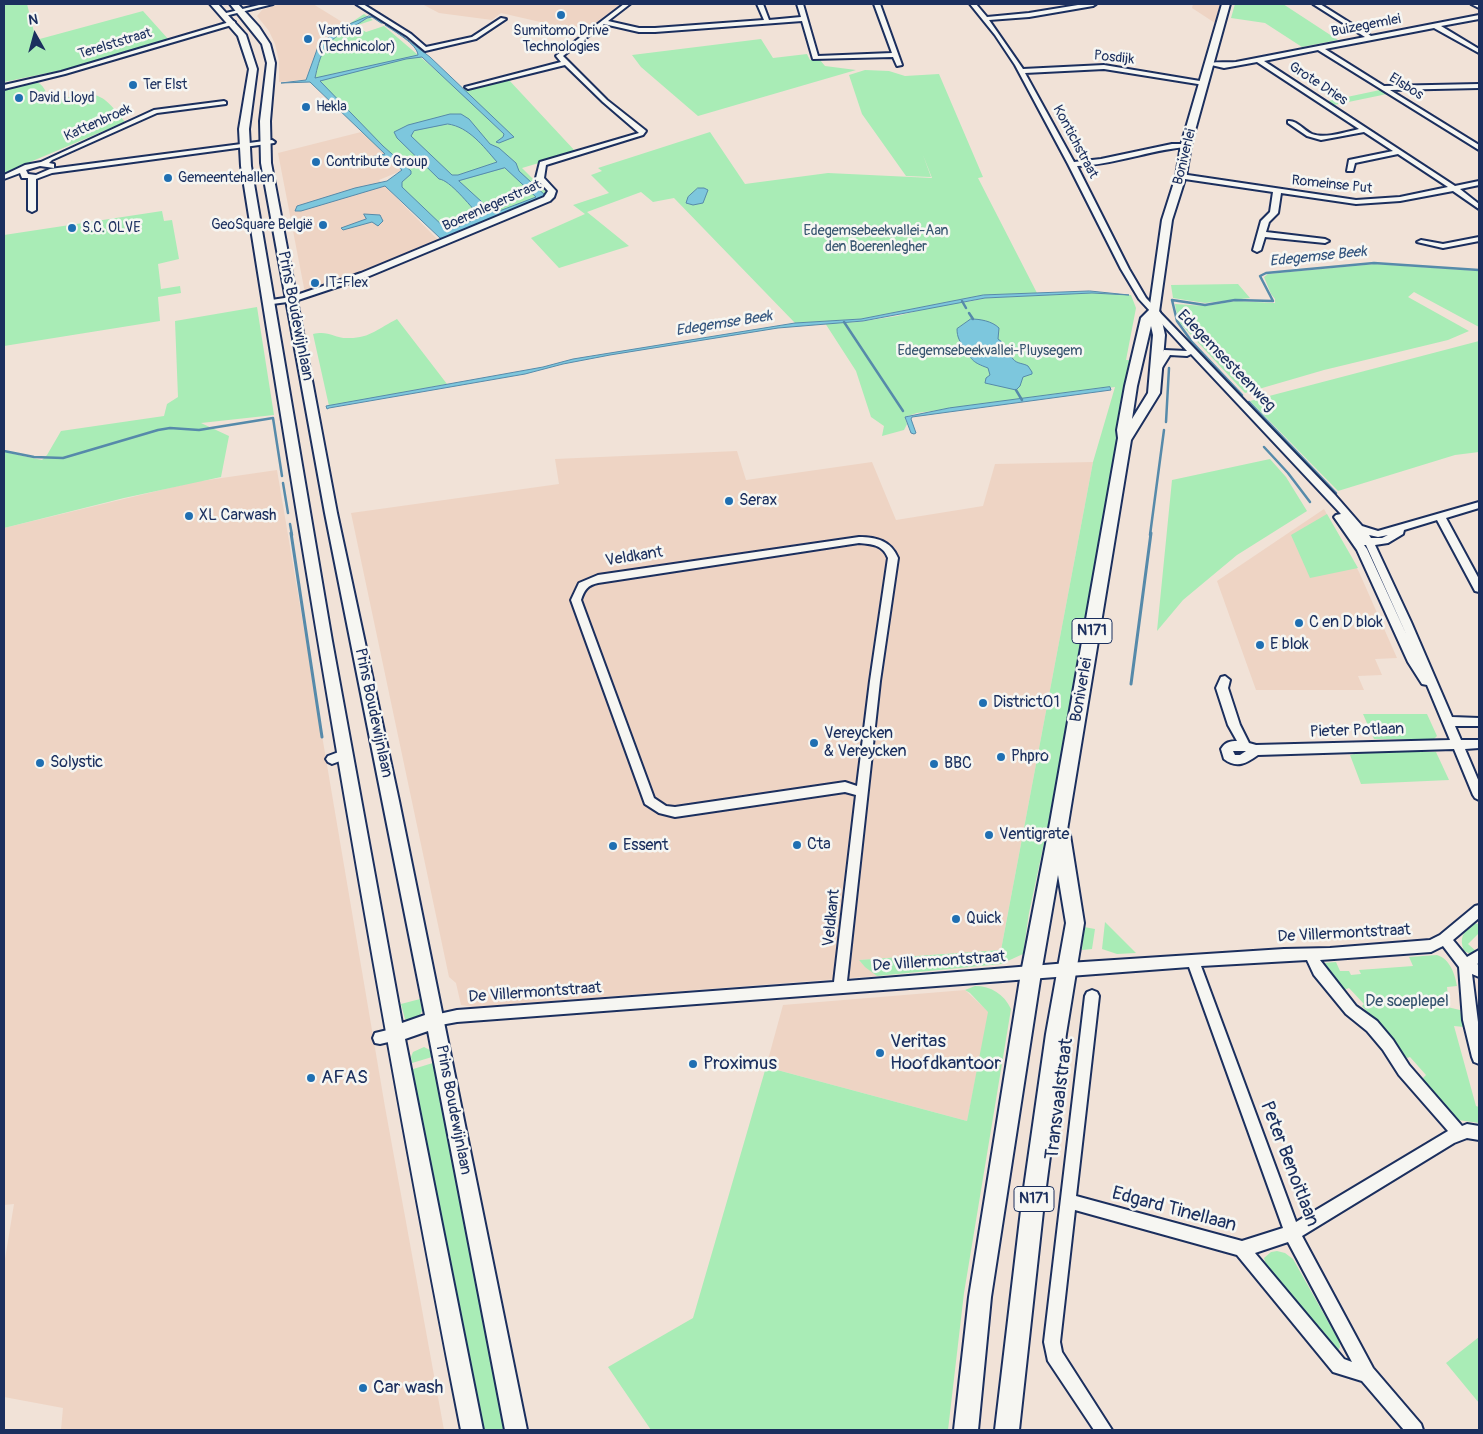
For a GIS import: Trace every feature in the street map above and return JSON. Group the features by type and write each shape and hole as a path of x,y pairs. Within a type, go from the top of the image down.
{"highway":[{"name":"Boniverlei","path":"1125,438 1130,434 1154,392 1159,335 1151,315"},
{"name":"Boniverlei","path":"1031,972 1059,823 1125,438 1124,430 1131,386 1151,315"},
{"name":"Boniverlei","path":"1059,823 1075,923 1068,969"},
{"name":"N171","path":"1007,1430 1035,1192 1056,1034 1068,969"},
{"name":"N171","path":"966,1430 980,1297 1031,972"}],"main road":[{"name":"Prins Boudewijnlaan","path":"214,4 233,23 246,43 253,69 240,146 246,166 268,303 338,757 388,1036 472,1430"},
{"name":"Boniverlei","path":"1151,315 1158,284 1167,220 1181,176 1186,145 1226,4"},
{"name":"Prins Boudewijnlaan","path":"238,7 266,44 271,63 266,99 268,143 266,163 331,513 435,1020 516,1430"},
{"path":"388,1036 435,1020"}],"street":[{"path":"224,13 238,7 256,4"},
{"path":"238,7 270,4"},
{"path":"359,4 409,35 425,49 474,38 503,18"},
{"path":"468,87 565,63 559,56 560,54 627,4"},
{"path":"760,4 767,21"},
{"path":"800,4 815,58 895,55"},
{"path":"876,4 899,65"},
{"name":"Kontichstraat","path":"973,4 986,18 1020,71 1072,164 1151,315"},
{"path":"986,18 1029,14 1093,4"},
{"path":"1316,4 1370,38"},
{"path":"1474,4 1479,6"},
{"name":"Buizegemlei","path":"1211,61 1224,66 1479,17"},
{"path":"603,22 639,30 655,30 803,19"},
{"name":"Terelststraat","path":"4,86 55,75 233,23"},
{"path":"1434,26 1479,51"},
{"name":"Elsbos","path":"1318,48 1479,148"},
{"name":"Grote Dries","path":"1257,59 1454,188 1479,207"},
{"name":"Boerenlegerstraat","path":"292,299 364,276 547,199 552,191 540,178 543,164 641,134 643,131 606,101 565,63"},
{"name":"Posdijk","path":"1020,71 1104,67 1204,83"},
{"path":"1468,86 1479,94"},
{"path":"1383,88 1479,86"},
{"name":"Kattenbroek","path":"4,177 23,171 30,166 44,164 50,159 156,111 224,103"},
{"path":"1290,122 1309,135 1321,138 1366,130"},
{"name":"Kattenbroek","path":"32,177 42,176 50,171 268,143"},
{"path":"1072,164 1103,162 1186,145"},
{"path":"1350,169 1352,162 1399,152"},
{"path":"44,164 50,166 50,171"},
{"path":"23,171 25,176 32,177 32,210"},
{"name":"Romeinse Put","path":"1181,176 1331,200 1373,202 1400,199 1479,183"},
{"path":"1257,250 1266,221 1274,213 1277,192"},
{"path":"1262,234 1325,241"},
{"path":"1421,242 1443,246 1479,239"},
{"path":"1135,287 1148,289 1158,284"},
{"path":"268,303 292,299"},
{"name":"Edegemsesteenweg","path":"1151,315 1336,507"},
{"name":"Edegemsesteenweg","path":"1151,315 1210,367 1336,507 1362,540 1370,542 1479,795"},
{"path":"1157,369 1167,352 1186,353"},
{"path":"1355,531 1376,535 1479,505"},
{"path":"1438,516 1445,524 1479,588"},
{"path":"1370,542 1384,542 1405,527"},
{"name":"Edegemsesteenweg","path":"1355,531 1413,662 1435,691"},
{"name":"Veldkant","path":"840,987 875,681 893,558 891,552 884,544 873,540 859,540 598,579 586,582 578,590 576,600 649,800 656,807 676,812 845,788 862,792"},
{"name":"Pieter Potlaan","path":"1225,680 1222,688 1234,725 1250,748"},
{"path":"1448,721 1479,722"},
{"name":"Pieter Potlaan","path":"1234,725 1231,746 1227,749 1228,756 1238,761 1242,760 1250,748"},
{"name":"Pieter Potlaan","path":"1250,748 1331,749 1356,746 1479,744"},
{"path":"1479,910 1446,939 1465,965 1479,971"},
{"name":"De Villermontstraat","path":"435,1020 457,1016 1068,969 1431,946 1446,939"},
{"path":"1310,954 1317,968 1351,1010 1372,1026 1388,1045 1404,1070 1459,1134"},
{"path":"1465,965 1479,956"},
{"name":"Peter Benoitlaan","path":"1193,961 1292,1233 1367,1374 1415,1430"},
{"path":"1465,965 1470,1020 1479,1056"},
{"name":"Transvaalstraat","path":"1092,996 1052,1342 1054,1355 1104,1430"},
{"name":"Edgard Tinellaan","path":"1068,1201 1242,1249 1292,1233 1459,1134 1470,1131 1479,1133"},
{"path":"1242,1249 1339,1366 1367,1374"}],"shaded area":[{"path":"279,4 313,4 347,25 319,44 306,80 279,82 279,61 275,44 269,31 257,16 262,10"},
{"name":"Sumitomo Drive Technologies","path":"422,4 624,4 584,32 501,13 492,20 439,13"},
{"path":"1193,4 1220,4 1215,23 1192,8"},
{"path":"361,132 403,170 379,180 440,242 305,293 278,153"},
{"path":"737,451 746,480 872,462 896,520 983,506 995,464 1093,462 1001,950 859,960 877,976 473,1007 461,1005 456,983 449,977 351,513 559,484 555,459"},
{"path":"277,470 385,1107 444,1430 61,1430 63,1408 4,1397 4,1265 14,1204 4,1205 4,528 194,482"},
{"path":"1324,509 1359,572 1397,658 1375,659 1382,675 1358,676 1364,690 1256,690 1217,581"},
{"path":"965,990 989,1012 967,1121 766,1067 783,1005"}],"green space":[{"path":"4,4 27,4 36,40 143,11 169,40 72,68 4,82"},
{"path":"1235,4 1283,4 1338,40 1302,47 1265,23 1231,18"},
{"path":"364,14 373,20 355,26 366,32 384,26 459,90 508,79 576,152 522,168 546,192 552,191 552,194 445,242 392,182 409,175 370,140 320,90 306,80 319,44"},
{"path":"761,39 773,58 807,54 810,60 820,60 825,66 856,70 698,116 641,67 632,55"},
{"name":"Edegemsebeekvallei-Aan den Boerenlegher","path":"865,70 889,71 905,76 939,74 983,177 978,178 1037,293 983,295 861,319 795,323 674,198 653,202 641,192 587,212 629,246 559,268 531,238 585,214 573,205 609,193 591,175 602,171 598,168 710,132 745,184 828,173 932,178 923,155 931,177 906,176 862,114 849,75"},
{"path":"31,81 41,85 50,101 85,94 100,97 125,122 4,173 4,87"},
{"path":"1380,90 1387,94 1334,105 1328,101"},
{"path":"162,211 164,221 172,220 179,259 158,264 161,289 180,286 181,293 158,297 160,321 4,346 4,235"},
{"path":"1375,264 1479,271 1479,327 1414,292 1408,297 1469,331 1448,340 1324,370 1245,393 1178,321 1175,304 1206,306 1236,301 1275,303 1275,299 1264,277 1268,274"},
{"path":"1238,284 1250,298 1205,303 1173,298 1171,285"},
{"name":"Edegemsebeekvallei-Pluysegem","path":"1092,293 1131,295 1136,308 1126,360 1131,360 1116,427 1117,437 1049,820 1029,913 1023,954 1001,964 877,976 859,960 1001,950 1093,462 1115,387 917,413 905,417 907,424 904,430 882,436 884,426 871,417 856,371 825,323 858,322 897,316 941,305 985,298"},
{"path":"257,307 274,415 201,423 229,436 221,477 124,498 4,528 4,452 42,460 61,431 164,416 167,404 178,397 175,321"},
{"path":"397,319 447,384 329,406 313,334 323,333 347,338 362,337"},
{"path":"1479,341 1479,452 1455,455 1338,491 1250,401"},
{"path":"1270,459 1286,477 1307,511 1237,555 1183,600 1157,631 1172,480"},
{"path":"1327,514 1358,568 1310,578 1291,535"},
{"path":"1363,714 1427,714 1437,736 1434,739 1374,739"},
{"path":"1363,752 1436,752 1449,780 1361,784 1350,755"},
{"path":"1105,922 1136,953 1117,954 1102,949"},
{"path":"1473,923 1479,924 1479,933 1468,944 1477,952 1473,955 1464,951 1462,939 1464,932"},
{"path":"1084,927 1095,929 1092,949 1082,950"},
{"name":"De soeplepel","path":"1437,955 1449,963 1456,981 1457,986 1447,987 1448,996 1442,995 1443,1006 1460,1010 1464,1027 1454,1026 1476,1106 1479,1107 1479,1123 1458,1120 1422,1079 1426,1075 1410,1057 1407,1058 1349,988 1344,990 1329,973 1324,963 1336,962 1340,971 1349,971 1351,975 1361,974 1359,970 1413,966 1409,957"},
{"path":"975,986 992,989 1005,999 1011,1009 964,1293 948,1430 651,1430 608,1367 693,1318 766,1067 967,1121 988,1012 965,990"},
{"path":"420,999 422,1011 419,1017 410,1021 405,1019 401,1004"},
{"path":"424,1047 430,1050 432,1057 412,1063 411,1057 413,1052"},
{"path":"436,1062 479,1268 507,1430 482,1430 451,1284 410,1070"},
{"path":"1271,1252 1285,1253 1293,1259 1339,1341 1340,1347 1338,1351 1335,1351 1267,1268 1264,1258"},
{"path":"1479,1337 1479,1403 1446,1363"}],"water":[{"path":"369,16 375,17 384,23 372,17 367,18 332,40 322,53 315,78 418,55 410,43 385,25 387,24 430,57 514,137 499,143 496,142 504,134 422,57 406,59 320,81 383,146 411,171 411,174 402,182 402,187 446,229 455,228 477,218 478,214 454,188 444,180 439,179 397,138 394,132 408,125 450,114 461,114 469,119 490,144 499,148 516,163 519,171 546,196 445,239 440,238 385,186 301,211 295,211 297,206 355,188 387,181 402,170 387,157 345,165 347,162 385,154 310,82 281,83 306,80 319,44 345,26","holes":["448,124 469,133 497,162 458,175 452,175 411,136 414,131","505,168 536,197 494,213 459,181"]},
{"path":"698,188 708,190 703,203 693,205 686,203 688,197"},
{"path":"364,214 380,215 383,221 378,226 372,222 343,230 341,228 366,219"},
{"path":"1090,291 1129,295 1092,293 985,298 863,321 778,328 610,355 525,374 327,409 326,406 543,367 573,359 795,323 861,319 983,295"},
{"path":"971,319 986,321 999,328 998,339 1015,361 1028,366 1032,372 1032,374 1023,377 1020,386 1016,390 985,383 986,378 990,375 988,368 971,358 958,335 957,329"},
{"path":"1110,387 1111,390 912,417 916,433 914,434 911,433 905,417 949,408"}],"waterway":[{"name":"Edegemse Beek","path":"1242,395 1192,342 1177,321 1172,300 1205,305 1235,300 1273,301 1260,276 1266,273 1374,263 1479,270"},
{"name":"Edegemse Beek","path":"962,301 966,308"},
{"path":"969,313 973,319"},
{"path":"844,322 903,411"},
{"path":"1166,422 1169,368"},
{"path":"1016,390 1022,400"},
{"path":"1249,402 1336,493"},
{"name":"Edegemse Beek","path":"4,451 34,457 63,458 158,430 170,428 199,430 273,418 282,476"},
{"path":"1150,535 1164,430"},
{"path":"1264,447 1288,473 1310,502"},
{"path":"283,483 288,513"},
{"path":"290,524 292,535"},
{"path":"291,533 322,737"},
{"path":"1131,684 1151,533"},
{"path":"1372,559 1384,587"}],"place":[{"name":"Sumitomo Drive Technologies","path":"561,15"},
{"name":"Vantiva (Technicolor)","path":"308,39"},
{"name":"Ter Elst","path":"133,85"},
{"name":"David Lloyd","path":"19,98"},
{"name":"Hekla","path":"306,107"},
{"name":"Contribute Group","path":"316,162"},
{"name":"Gemeentehallen","path":"168,178"},
{"name":"GeoSquare België","path":"323,225"},
{"name":"S.C. OLVE","path":"72,228"},
{"name":"IT-Flex","path":"315,283"},
{"name":"Serax","path":"729,501"},
{"name":"XL Carwash","path":"189,516"},
{"name":"C en D blok","path":"1299,623"},
{"name":"E blok","path":"1260,645"},
{"name":"District01","path":"983,703"},
{"name":"Vereycken & Vereycken","path":"814,743"},
{"name":"Phpro","path":"1001,757"},
{"name":"Solystic","path":"40,763"},
{"name":"BBC","path":"934,764"},
{"name":"Ventigrate","path":"989,835"},
{"name":"Cta","path":"797,845"},
{"name":"Essent","path":"613,846"},
{"name":"Quick","path":"956,919"},
{"name":"Veritas Hoofdkantoor","path":"880,1053"},
{"name":"Proximus","path":"693,1064"},
{"name":"AFAS","path":"311,1078"},
{"name":"Car wash","path":"363,1388"}]}
